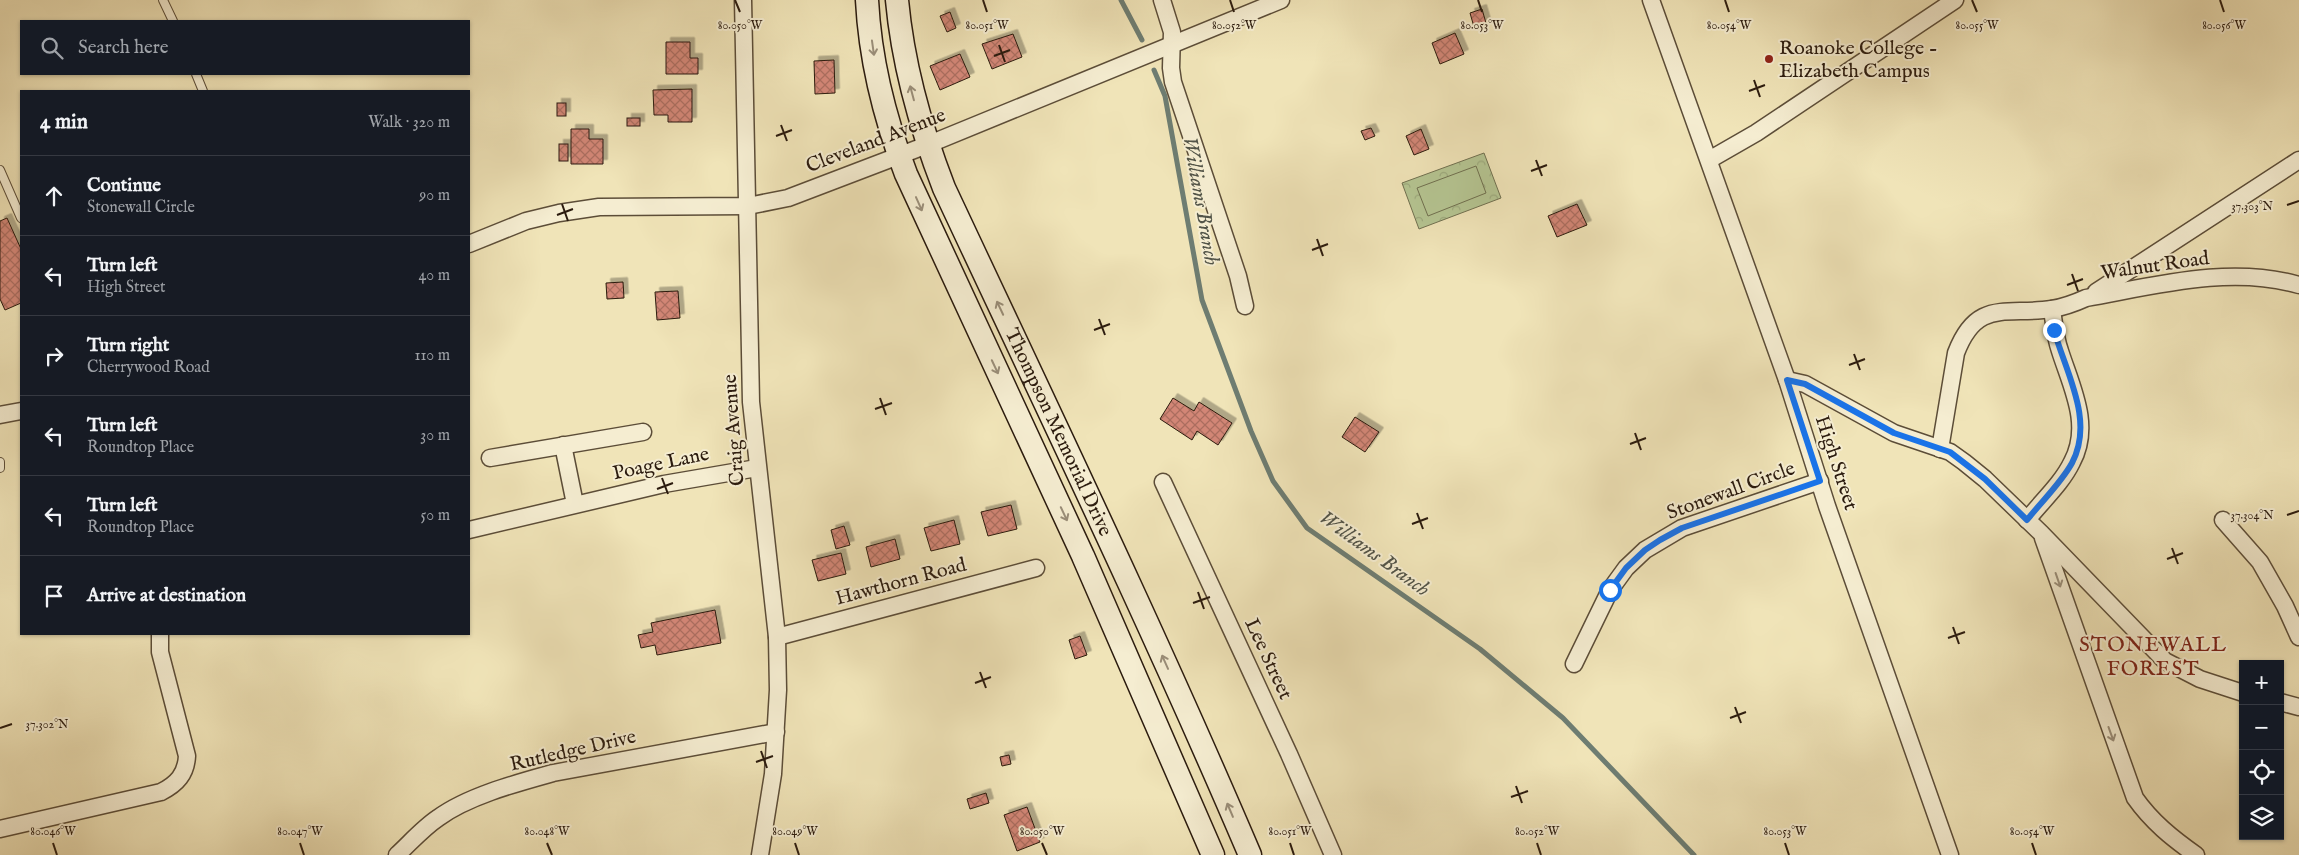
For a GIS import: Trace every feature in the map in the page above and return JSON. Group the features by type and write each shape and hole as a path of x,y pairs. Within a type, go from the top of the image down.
{"main road":[{"name":"Thompson Memorial Drive","path":"867,0 873,53 885,108 899,155 933,236 1083,556 1212,855"},
{"name":"Thompson Memorial Drive","path":"897,0 900,35 909,82 927,145 944,188 1186,709 1250,855"}],"street":[{"name":"Craig Avenue","path":"743,0 751,402 777,637 776,732 773,774 760,855"},
{"path":"1162,0 1172,32 1171,68 1173,82 1238,276 1245,306"},
{"name":"Cleveland Avenue","path":"470,244 526,221 559,213 599,207 748,206 788,198 927,145 1281,0"},
{"name":"High Street","path":"1651,0 1787,380 1820,481 1950,855"},
{"path":"1709,160 1756,133 1955,0"},
{"path":"2086,298 2114,283 2299,160"},
{"name":"Walnut Road","path":"1940,449 1956,352 1962,338 1971,325 1983,316 1997,312 2052,309 2086,298 2203,279 2258,279 2299,285"},
{"path":"2027,520 2060,481 2072,463 2078,448 2080,428 2077,401 2060,350 2052,309"},
{"path":"1787,380 1805,384 1894,433 1940,449 1964,462 2042,534 2165,660 2200,680 2239,692"},
{"path":"0,415 20,411"},
{"path":"490,458 644,432"},
{"path":"563,445 575,504"},
{"name":"Poage Lane","path":"470,530 664,484 757,468"},
{"name":"Stonewall Circle","path":"1574,664 1610,590 1626,568 1645,550 1682,528 1820,481"},
{"name":"Lee Street","path":"1163,482 1289,754 1332,855"},
{"path":"2223,520 2260,562 2285,606 2299,637"},
{"path":"2042,534 2135,798 2148,816 2164,832 2196,855"},
{"name":"Hawthorn Road","path":"777,637 1036,568"},
{"path":"0,829 161,792 181,778 186,768 188,756 160,652 160,635"},
{"path":"2284,703 2299,707"},
{"name":"Rutledge Drive","path":"397,855 438,818 469,802 519,783 553,772 776,732"}],"lane":[{"path":"163,0 173,20"},
{"path":"196,75 203,90"},
{"path":"0,170 20,216"},
{"path":"0,462 0,468"}],"green space":[{"path":"1484,153 1501,198 1419,229 1402,183"},
{"path":"1476,166 1486,193 1428,216 1417,188"}],"building":[{"path":"1482,9 1486,23 1474,27 1470,13"},
{"path":"950,12 956,28 947,32 940,16"},
{"path":"1455,33 1464,54 1440,64 1432,43"},
{"path":"1013,34 1022,57 992,69 982,44"},
{"path":"666,42 690,42 690,58 698,58 698,74 666,74"},
{"path":"960,54 970,77 940,90 930,66"},
{"path":"834,60 835,93 815,94 814,61"},
{"path":"692,89 692,122 668,122 668,115 654,115 653,90"},
{"path":"557,103 566,103 566,116 557,116"},
{"path":"627,118 640,118 640,126 627,126"},
{"path":"1371,128 1375,136 1365,140 1361,131"},
{"path":"571,129 589,129 589,139 603,139 603,164 571,164"},
{"path":"1421,129 1429,149 1414,155 1406,136"},
{"path":"559,144 568,144 568,161 559,161"},
{"path":"1577,204 1587,225 1557,237 1548,216"},
{"path":"7,218 20,247 20,303 5,310 0,299 0,221"},
{"path":"623,282 624,298 607,299 606,283"},
{"path":"678,291 680,318 657,320 655,292"},
{"path":"1173,398 1194,411 1199,402 1232,423 1218,445 1197,431 1192,440 1160,419"},
{"path":"1355,417 1379,432 1365,452 1342,437"},
{"path":"1011,505 1017,529 988,536 981,512"},
{"path":"954,520 960,544 931,551 924,528"},
{"path":"844,526 850,545 836,549 831,530"},
{"path":"895,539 900,559 871,567 866,547"},
{"path":"841,553 846,574 818,581 812,560"},
{"path":"715,610 721,643 657,655 655,645 641,648 638,635 653,632 651,623"},
{"path":"1080,636 1087,655 1075,659 1069,640"},
{"path":"1009,755 1011,764 1002,766 1000,757"},
{"path":"986,793 989,803 970,809 967,799"},
{"path":"1027,807 1040,842 1017,851 1004,815"}],"waterway":[{"name":"Williams Branch","path":"1121,0 1142,40"},
{"name":"Williams Branch","path":"1154,70 1165,96 1202,300 1251,431 1273,481 1307,528 1480,649 1563,718 1694,855"}],"place":[{"name":"Roanoke College - Elizabeth Campus","path":"1769,59"}],"district":[{"name":"STONEWALL FOREST","path":"2153,657"}],"route":[{"path":"1610,590 1626,568 1645,550 1682,528 1820,481 1787,380 1805,384 1858,411 1894,433 1950,452 1985,479 2027,520 2060,481 2072,463 2078,448 2080,428 2077,401 2054,330"}]}
